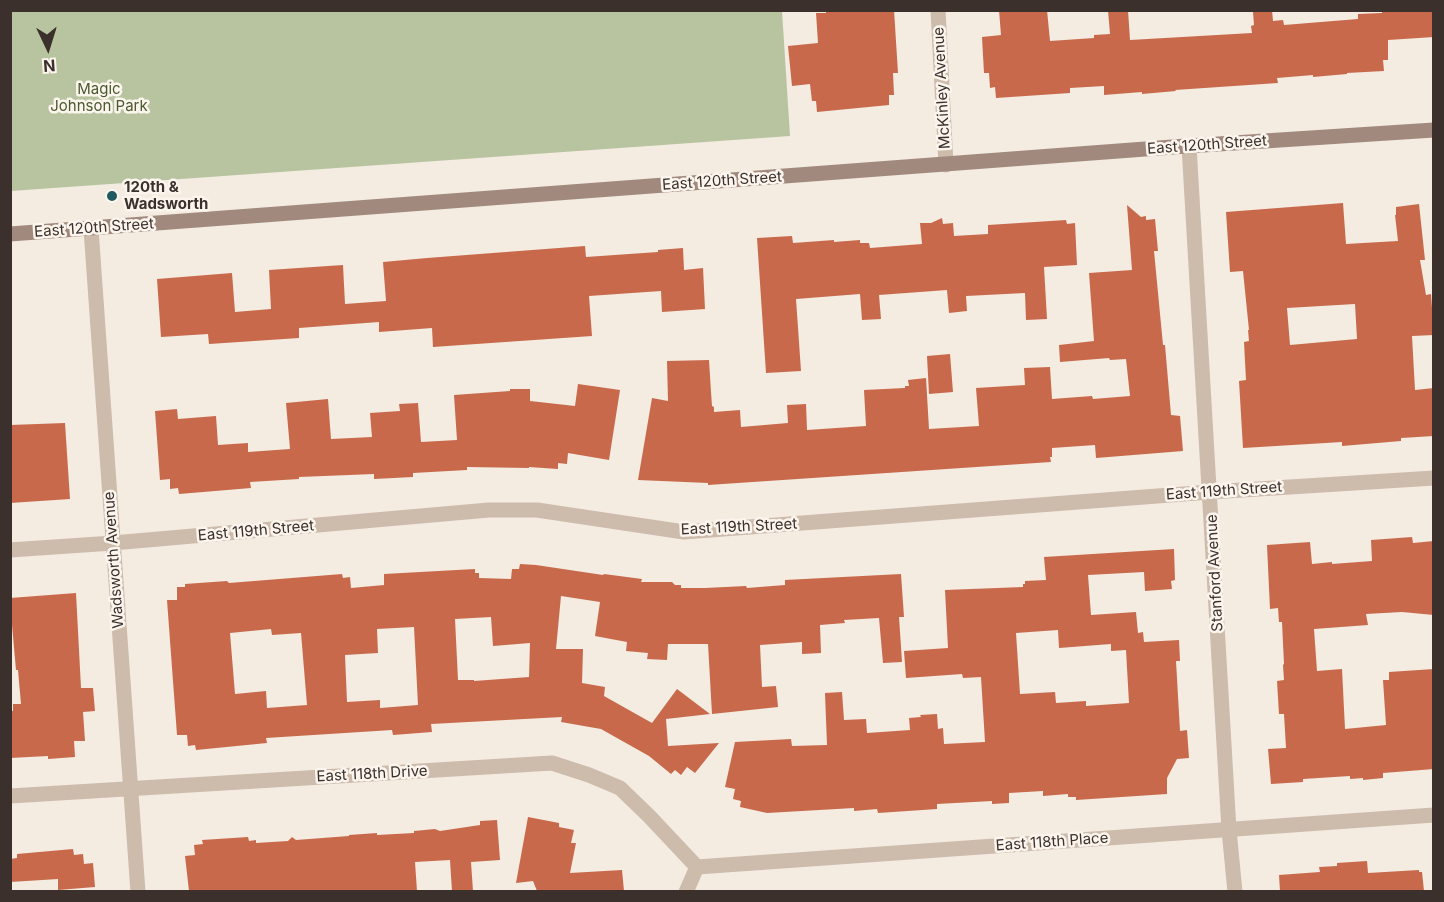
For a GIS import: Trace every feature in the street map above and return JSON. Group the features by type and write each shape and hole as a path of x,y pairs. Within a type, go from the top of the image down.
{"street":[{"name":"McKinley Avenue","path":"938,10 946,165"},
{"name":"East 120th Street","path":"10,234 1189,146 1434,130"},
{"name":"Stanford Avenue","path":"1189,146 1229,830 1235,891"},
{"name":"Wadsworth Avenue","path":"91,229 138,891"},
{"name":"East 119th Street","path":"10,550 489,510 537,510 684,532 1434,477"},
{"name":"East 118th Drive","path":"10,796 552,763 589,775 620,789 697,867"},
{"name":"East 118th Place","path":"697,867 1434,815"},
{"path":"686,891 697,867"}],"green space":[{"name":"Magic Johnson Park","path":"11,10 782,11 790,136 11,191"}],"building":[{"path":"826,10 894,10 898,73 893,73 894,95 889,95 889,105 817,112 816,101 812,101 810,84 792,86 788,46 818,43 816,13 826,13"},
{"path":"999,10 1047,10 1050,41 1094,38 1094,35 1110,34 1108,10 1128,10 1130,40 1252,33 1253,12 1270,10 1272,10 1273,21 1283,20 1284,25 1358,19 1358,14 1382,13 1382,10 1434,10 1434,37 1388,40 1388,60 1383,60 1384,71 1277,78 1278,83 1142,94 1142,92 1104,95 1104,86 1070,88 1070,93 996,98 995,87 990,88 989,73 984,73 982,37 1001,35"},
{"path":"1343,203 1346,244 1398,241 1396,207 1419,204 1425,260 1420,260 1426,295 1431,294 1434,335 1412,336 1415,390 1434,388 1434,436 1342,446 1342,442 1243,448 1239,381 1246,380 1244,342 1249,341 1249,330 1243,271 1230,272 1226,212","holes":["1355,304 1357,339 1290,345 1287,308"]},
{"path":"1127,205 1141,217 1146,216 1146,220 1155,219 1158,251 1154,251 1171,415 1180,416 1183,451 1096,458 1095,445 1052,448 1051,462 708,485 708,483 638,480 652,398 668,401 667,361 709,360 714,412 740,410 741,427 788,423 787,405 806,404 807,430 866,426 864,390 905,388 909,386 908,380 926,378 929,429 979,426 976,388 1025,385 1024,368 1050,367 1052,399 1130,396 1126,359 1060,362 1059,345 1094,341 1089,273 1132,270"},
{"path":"942,218 943,224 953,223 954,236 988,234 988,225 1066,220 1067,224 1075,223 1077,265 1044,267 1047,319 1026,320 1025,293 966,296 967,311 949,313 947,290 879,295 881,319 862,320 860,294 796,299 801,371 766,373 757,238 792,236 793,243 860,240 860,243 869,243 870,248 922,244 920,223 931,223"},
{"path":"585,246 586,257 683,248 684,270 703,268 705,309 662,312 661,291 589,296 592,336 433,347 432,328 379,332 379,322 299,328 299,338 209,344 208,334 161,337 157,279 232,273 235,312 271,309 269,270 343,265 345,304 386,301 383,262"},
{"path":"950,354 953,392 929,394 927,356"},
{"path":"578,384 620,390 609,460 568,453 567,464 558,463 558,469 467,467 467,470 413,473 413,477 374,479 374,474 299,477 299,479 250,482 251,488 179,494 178,488 170,489 170,479 160,480 155,411 177,409 178,419 216,416 218,445 248,443 248,452 290,449 286,403 328,399 331,439 372,437 370,413 400,411 399,404 418,403 421,442 457,440 454,395 530,389 530,401 575,406"},
{"path":"65,423 70,499 10,503 10,425"},
{"path":"1412,537 1413,543 1434,541 1434,615 1402,612 1366,614 1368,625 1314,629 1317,671 1342,669 1345,729 1386,725 1383,680 1389,680 1389,672 1434,669 1434,769 1383,773 1383,778 1363,780 1363,778 1350,779 1350,776 1271,784 1268,749 1286,748 1284,714 1279,714 1277,681 1284,680 1282,622 1279,622 1278,608 1270,609 1267,545 1310,542 1312,564 1332,562 1332,564 1372,561 1371,540"},
{"path":"1174,549 1175,580 1171,581 1172,589 1145,591 1144,572 1088,575 1091,615 1136,612 1138,633 1143,632 1144,642 1179,640 1180,661 1176,661 1180,731 1187,730 1189,758 1177,759 1167,778 1167,794 1076,800 1076,797 1068,797 1068,794 1043,796 1043,791 1009,793 1009,803 992,804 992,801 937,804 937,809 878,813 877,809 854,811 854,808 767,813 740,807 741,801 733,799 735,789 725,787 735,742 791,739 792,746 827,745 825,693 842,692 844,720 866,719 867,733 910,730 909,718 937,714 938,729 943,728 944,744 985,742 981,677 963,678 962,674 906,678 904,651 948,648 945,590 1023,587 1025,581 1046,580 1044,557","holes":["1058,630 1059,648 1111,644 1111,651 1126,650 1129,703 1086,706 1086,701 1056,703 1055,692 1020,694 1016,633"]},
{"path":"520,564 536,565 642,579 641,582 672,582 675,585 681,585 681,588 746,586 747,588 785,585 785,580 901,574 904,617 899,617 902,662 883,663 879,618 844,620 845,623 820,625 821,653 802,654 802,642 760,645 762,687 776,686 778,707 712,714 708,644 668,644 667,660 647,659 648,653 626,651 627,642 595,636 600,602 561,596 556,649 583,649 582,683 605,687 604,696 652,723 677,689 710,714 666,719 668,746 719,743 695,773 687,767 681,775 675,770 671,774 649,756 601,729 561,722 562,717 431,724 432,732 393,735 392,730 266,738 267,743 196,750 195,745 188,746 187,735 177,735 167,600 177,600 177,587 185,587 185,584 342,574 343,578 350,577 351,588 384,585 384,574 475,569 475,573 479,573 479,578 511,579 512,569 519,569","holes":["491,617 493,646 530,643 529,677 458,680 455,619","414,627 418,705 380,708 380,700 347,702 345,655 378,653 377,629","271,629 272,635 301,633 307,705 267,708 266,691 235,694 230,633"]},
{"path":"76,593 81,688 93,688 95,711 83,712 85,741 74,741 75,757 10,758 10,711 13,711 13,704 21,704 12,625 10,625 10,598"},
{"path":"528,817 559,823 559,827 574,830 571,843 576,843 570,873 622,870 624,891 537,891 533,881 516,883"},
{"path":"497,820 500,860 471,862 473,891 452,891 450,860 415,862 417,891 189,891 185,856 195,855 194,845 203,844 202,840 248,837 249,841 256,840 256,843 288,841 292,837 296,840 377,833 377,835 414,833 414,831 435,829 440,831 480,825 480,821"},
{"path":"73,849 74,855 83,854 84,864 93,863 95,887 58,890 58,879 10,882 10,859 17,858 17,854"},
{"path":"1367,861 1368,873 1419,870 1422,872 1424,891 1280,891 1279,875 1320,872 1319,867"}],"place":[{"name":"120th & Wadsworth","path":"112,196"}]}
